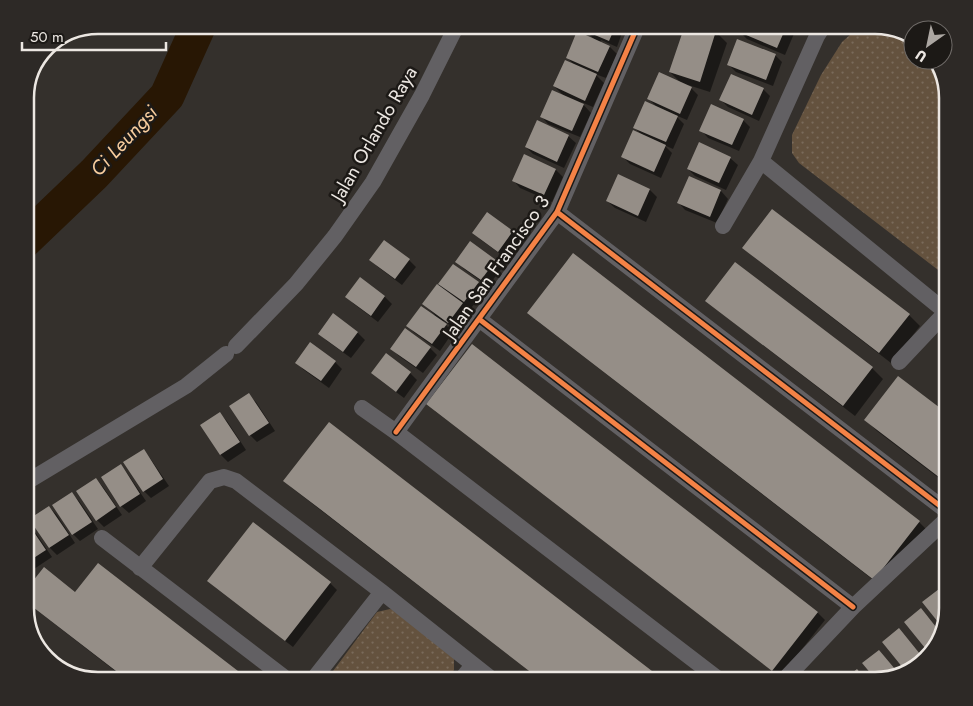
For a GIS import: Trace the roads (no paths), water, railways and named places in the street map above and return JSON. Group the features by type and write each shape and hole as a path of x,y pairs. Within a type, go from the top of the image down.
{"street":[{"name":"Jalan Orlando Raya","path":"34,478 186,386 231,350 296,284 335,236 373,182 422,95 452,34"},
{"name":"Jalan San Francisco 3","path":"396,432 557,212 634,34"},
{"path":"723,226 762,161 817,34"},
{"path":"762,161 939,305"},
{"path":"557,212 939,505"},
{"path":"479,318 853,607"},
{"path":"898,362 939,319"},
{"path":"362,408 709,672"},
{"path":"140,568 210,481 224,477 236,481 382,592 482,672"},
{"path":"792,672 853,607 939,526"},
{"path":"102,538 277,672"},
{"path":"319,672 382,592"},
{"path":"467,672 473,665"}],"waterway":[{"name":"Ci Leungsi","path":"34,231 94,174 167,96 195,34"}]}
